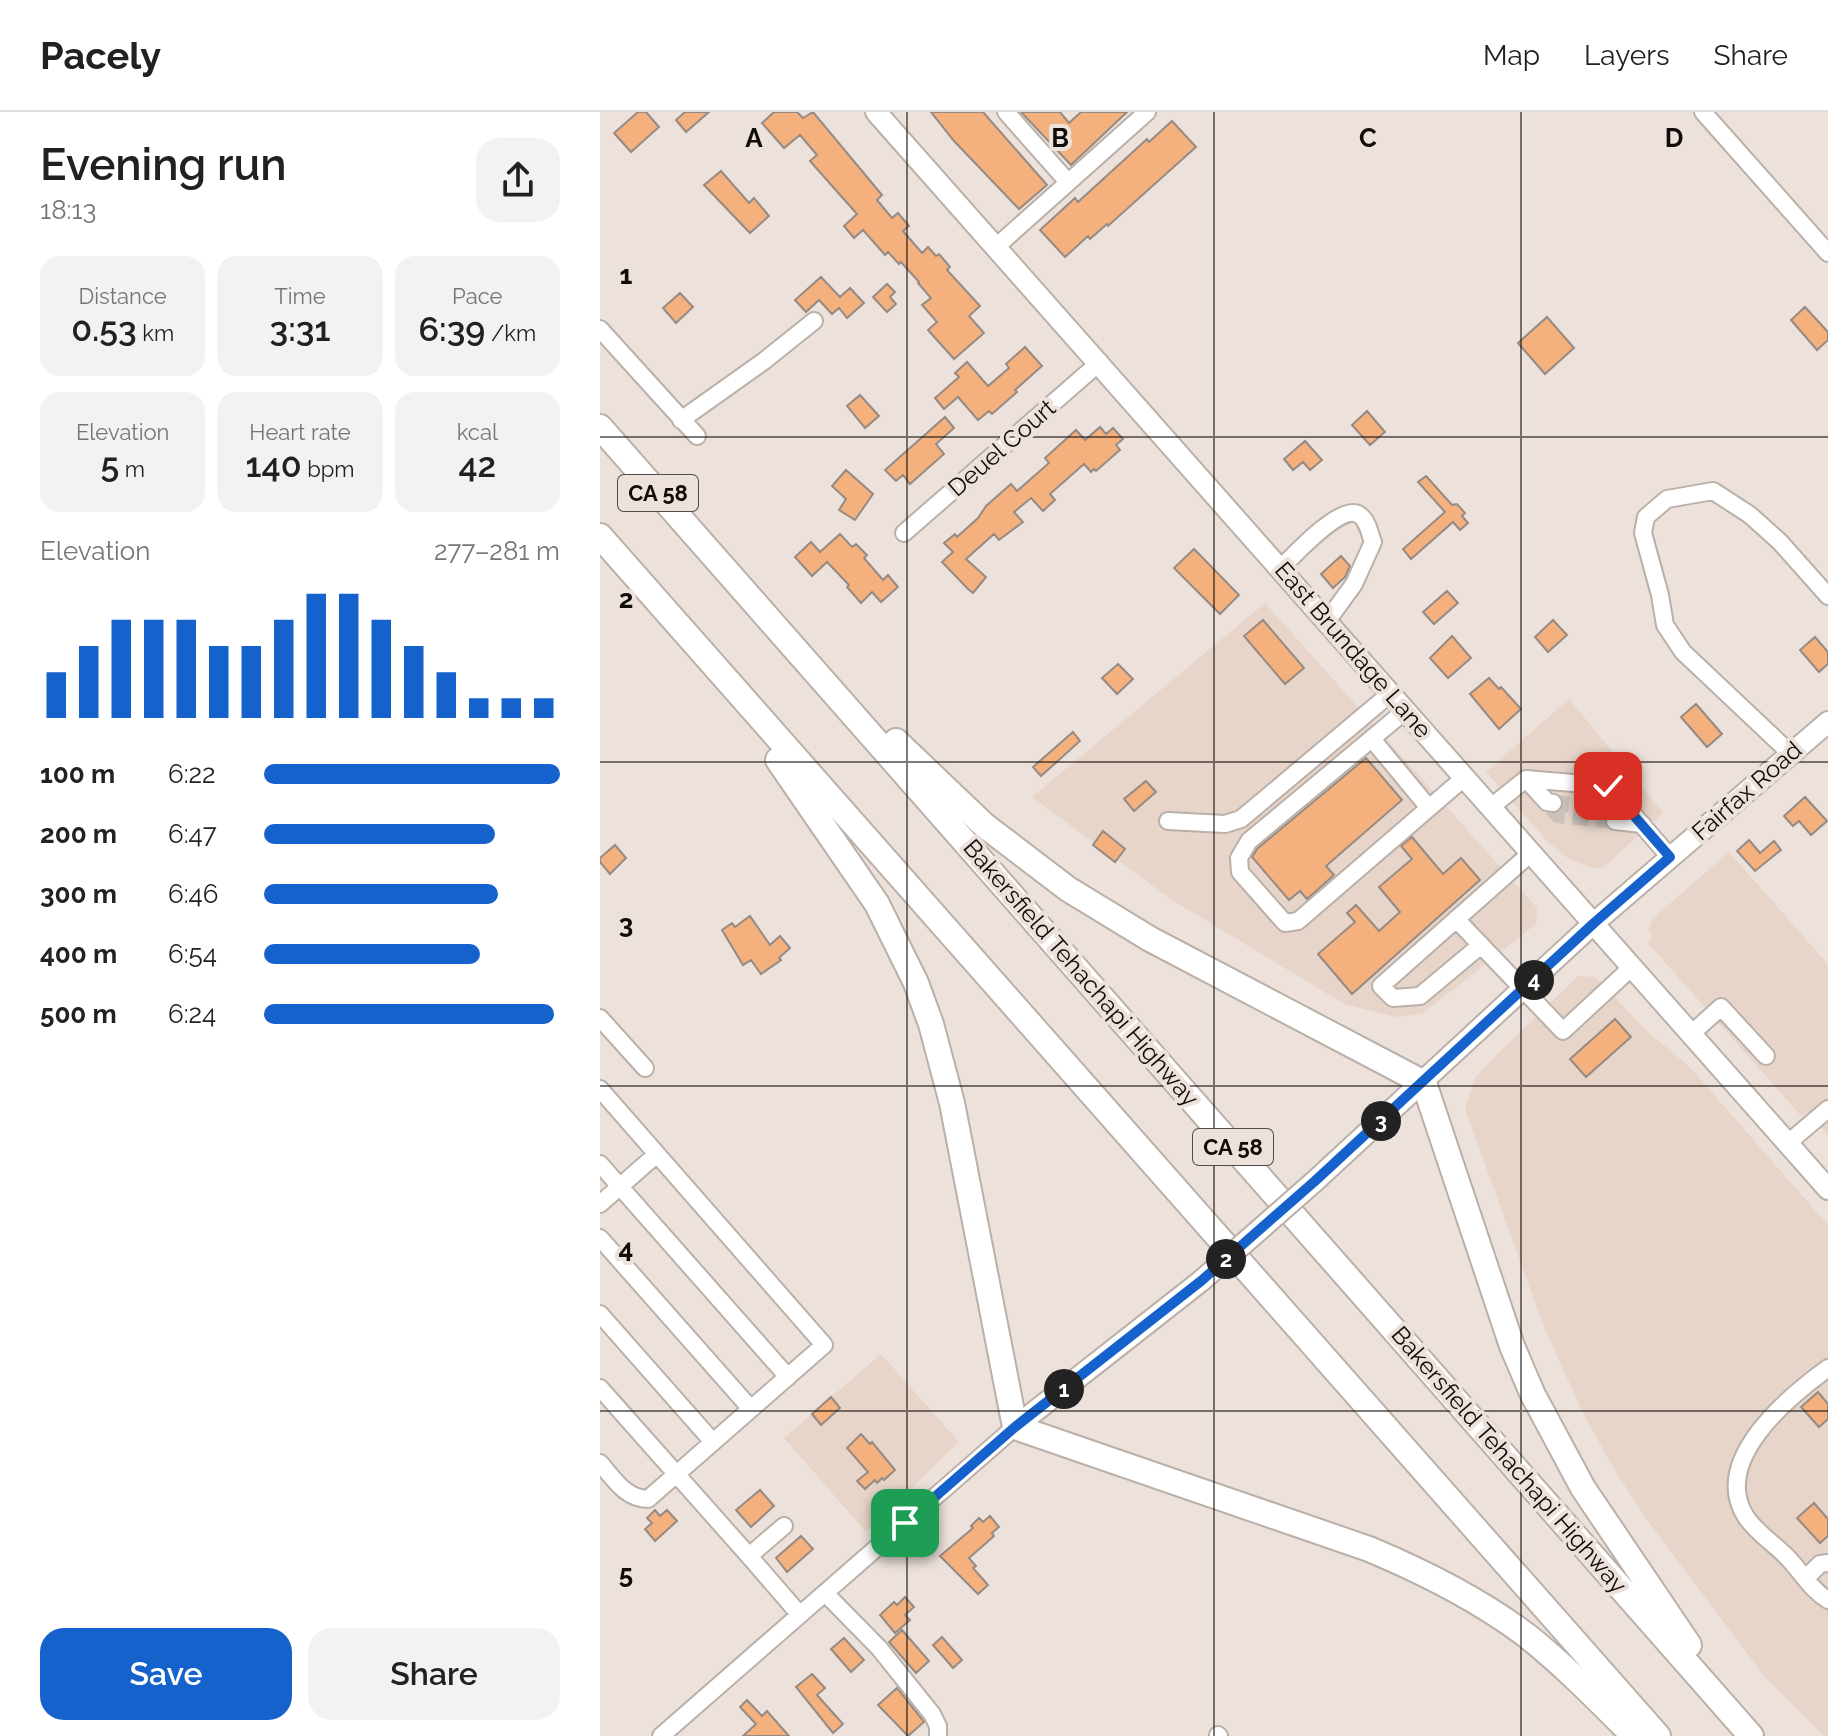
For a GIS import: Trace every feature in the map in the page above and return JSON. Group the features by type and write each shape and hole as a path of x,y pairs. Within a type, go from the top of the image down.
{"highway":[{"name":"Bakersfield Tehachapi Highway","path":"600,427 1752,1736"},
{"name":"CA 58","path":"600,536 1658,1736"},
{"path":"715,558 932,777 1025,858 1068,889 1150,939 1424,1083 1512,1346 1557,1442 1611,1533 1752,1736"},
{"path":"705,657 853,866 898,943 916,983 947,1079 1015,1427 1369,1549 1410,1566 1475,1601 1524,1634 1577,1679 1634,1736"}],"main road":[{"name":"East Brundage Lane","path":"876,112 1828,1189"},
{"name":"Fairfax Road","path":"1015,1427 1201,1281 1424,1083 1594,923 1828,722"}],"street":[{"path":"1006,112 1067,181"},
{"path":"996,247 1147,112"},
{"path":"1703,112 1828,253"},
{"path":"681,420 814,321"},
{"path":"600,329 697,436"},
{"name":"Deuel Court","path":"904,533 1100,362"},
{"path":"1791,754 1683,652 1665,625 1643,533 1646,517 1667,499 1713,491 1780,542 1828,596"},
{"path":"1281,568 1319,532 1345,513 1355,512 1365,520 1373,542 1354,584 1327,621"},
{"path":"1168,821 1225,824 1241,819 1391,693"},
{"path":"1406,710 1249,841 1239,858 1240,872 1285,923 1298,921 1465,777"},
{"path":"1372,739 1429,808"},
{"path":"1526,779 1550,804"},
{"path":"1491,807 1526,779 1608,786 1618,813 1642,824 1670,857"},
{"path":"1481,945 1420,996 1393,998 1381,986 1532,852"},
{"path":"1456,919 1563,1031 1632,967"},
{"path":"1691,1034 1721,1007 1766,1056"},
{"path":"600,1018 645,1068"},
{"path":"600,1089 824,1345 648,1499 636,1499 625,1492 600,1463"},
{"path":"1788,1143 1828,1109"},
{"path":"600,1204 657,1154"},
{"path":"600,1164 788,1377"},
{"path":"600,1238 751,1409"},
{"path":"600,1314 713,1442"},
{"path":"1828,1368 1808,1383 1754,1436 1735,1482 1745,1516 1807,1577 1814,1592 1828,1600"},
{"path":"600,1388 800,1615"},
{"path":"662,1736 1015,1427"},
{"path":"749,1556 784,1526"},
{"path":"1807,1577 1820,1564 1828,1563"},
{"path":"825,1593 879,1648 932,1714 938,1726 938,1736"}],"shaded area":[{"path":"1265,603 1537,908 1536,924 1422,1014 1396,1017 1344,1004 1169,898 1032,797"},
{"path":"1569,699 1663,813 1603,868 1570,860 1548,842 1486,772"},
{"path":"1729,852 1828,964 1828,1135 1808,1112 1801,1116 1648,943 1652,936 1649,929 1652,919"},
{"path":"1578,976 1595,977 1649,1033 1689,1066 1828,1225 1828,1736 1824,1736 1766,1678 1645,1517 1612,1466 1582,1411 1544,1327 1465,1109 1475,1078"},
{"path":"881,1354 959,1442 866,1532 784,1438"}],"building":[{"path":"638,112 646,112 659,127 631,152 614,133"},
{"path":"685,112 709,112 686,132 676,120"},
{"path":"774,112 797,112 803,118 813,112 882,195 877,200 892,218 898,213 909,226 903,231 922,253 928,247 936,256 939,254 950,267 947,270 980,306 969,316 984,333 954,359 928,330 937,322 922,305 931,298 901,262 899,264 888,252 885,255 863,230 854,238 844,226 857,214 810,161 817,155 800,135 784,148 762,123"},
{"path":"931,112 983,112 1047,185 1019,209 954,141"},
{"path":"1021,112 1060,112 1069,123 1081,112 1127,112 1071,165"},
{"path":"1172,121 1196,147 1108,226 1090,239 1088,236 1065,257 1040,230 1075,198 1078,202 1147,139 1149,142"},
{"path":"721,171 749,203 754,198 769,216 750,233 704,185"},
{"path":"821,277 840,297 850,288 864,303 847,318 839,308 832,314 819,300 806,312 795,300"},
{"path":"887,284 895,292 890,297 896,304 887,312 873,297"},
{"path":"680,293 693,307 676,323 663,308"},
{"path":"1805,307 1828,332 1828,340 1817,350 1791,320"},
{"path":"1547,317 1574,348 1545,374 1518,343"},
{"path":"1025,347 1042,366 992,414 989,411 978,420 958,397 944,409 935,398 959,377 955,373 967,362 988,386 1009,368 1006,364"},
{"path":"860,395 879,416 865,428 847,406"},
{"path":"1367,411 1385,432 1370,445 1352,425"},
{"path":"945,417 954,428 936,444 944,454 910,484 903,475 896,481 885,470"},
{"path":"1100,427 1106,434 1113,428 1123,439 1116,445 1120,450 1096,471 1091,472 1084,464 1050,494 1055,500 1043,511 1031,498 1014,512 1023,522 999,540 994,534 966,559 986,577 973,593 942,562 953,552 944,543 955,534 957,537 1011,484 1017,491 1049,463 1045,458 1076,430 1085,440"},
{"path":"1305,441 1322,460 1310,470 1303,462 1293,470 1284,459"},
{"path":"846,470 873,494 855,520 839,510 846,499 832,486"},
{"path":"1426,476 1452,505 1457,504 1465,513 1462,516 1468,523 1460,530 1453,522 1411,559 1403,549 1445,512 1418,482"},
{"path":"840,534 852,547 856,544 867,555 864,558 883,580 888,575 898,587 881,602 872,592 861,603 827,562 812,576 795,557 811,542 820,552"},
{"path":"1194,549 1239,595 1220,614 1174,568"},
{"path":"1341,556 1350,566 1345,577 1333,588 1321,574"},
{"path":"1447,591 1458,603 1434,624 1423,612"},
{"path":"1263,620 1304,668 1285,684 1244,636"},
{"path":"1553,620 1567,635 1548,652 1535,637"},
{"path":"1452,636 1471,658 1448,678 1430,658"},
{"path":"1815,637 1828,652 1828,664 1819,672 1800,650"},
{"path":"1118,664 1133,679 1117,694 1102,678"},
{"path":"1489,678 1521,709 1499,729 1470,694"},
{"path":"1696,704 1722,734 1707,747 1681,717"},
{"path":"1073,732 1080,741 1041,776 1033,767"},
{"path":"1366,758 1402,800 1326,866 1334,875 1307,899 1300,891 1289,900 1252,857 1258,848"},
{"path":"1146,781 1156,792 1134,811 1124,799"},
{"path":"1805,797 1827,821 1811,835 1799,821 1793,826 1784,816"},
{"path":"1103,831 1125,849 1115,862 1093,845"},
{"path":"1412,837 1443,874 1461,858 1480,880 1352,994 1318,954 1355,922 1347,913 1356,905 1379,931 1400,912 1379,887 1412,859 1401,846"},
{"path":"1749,840 1760,853 1774,841 1781,850 1755,871 1737,851"},
{"path":"615,845 626,858 610,874 600,858"},
{"path":"750,916 770,945 780,936 790,948 779,958 781,960 761,974 751,960 743,965 722,930 732,923 735,927"},
{"path":"1615,1019 1631,1037 1586,1077 1570,1059"},
{"path":"1818,1392 1828,1404 1828,1419 1819,1427 1801,1407"},
{"path":"831,1397 840,1408 821,1425 812,1414"},
{"path":"861,1434 870,1444 872,1442 895,1470 884,1480 882,1478 877,1483 875,1480 865,1489 857,1481 868,1472 847,1448"},
{"path":"760,1490 774,1506 751,1527 736,1510"},
{"path":"1814,1503 1828,1519 1828,1536 1820,1543 1797,1518"},
{"path":"655,1510 660,1516 667,1510 677,1521 655,1541 645,1529 652,1523 647,1518"},
{"path":"990,1516 999,1527 992,1533 994,1536 969,1558 976,1566 973,1568 988,1585 978,1594 940,1556 973,1528 971,1526 979,1518 983,1522"},
{"path":"801,1536 813,1549 787,1572 776,1558"},
{"path":"905,1597 914,1607 905,1615 910,1620 895,1633 880,1615"},
{"path":"902,1630 929,1661 916,1673 889,1642"},
{"path":"942,1637 962,1660 953,1668 933,1645"},
{"path":"844,1638 864,1660 851,1672 831,1649"},
{"path":"812,1674 825,1688 817,1695 843,1724 833,1733 796,1687"},
{"path":"897,1688 924,1722 908,1736 878,1705"},
{"path":"747,1700 762,1716 767,1711 789,1736 743,1736 756,1724 740,1707"}],"tunnel":[{"path":"1553,803 1612,808"},
{"path":"1552,808 1558,815 1615,821"}],"route":[{"path":"905,1523 1015,1427 1201,1281 1670,857 1608,786"}]}
